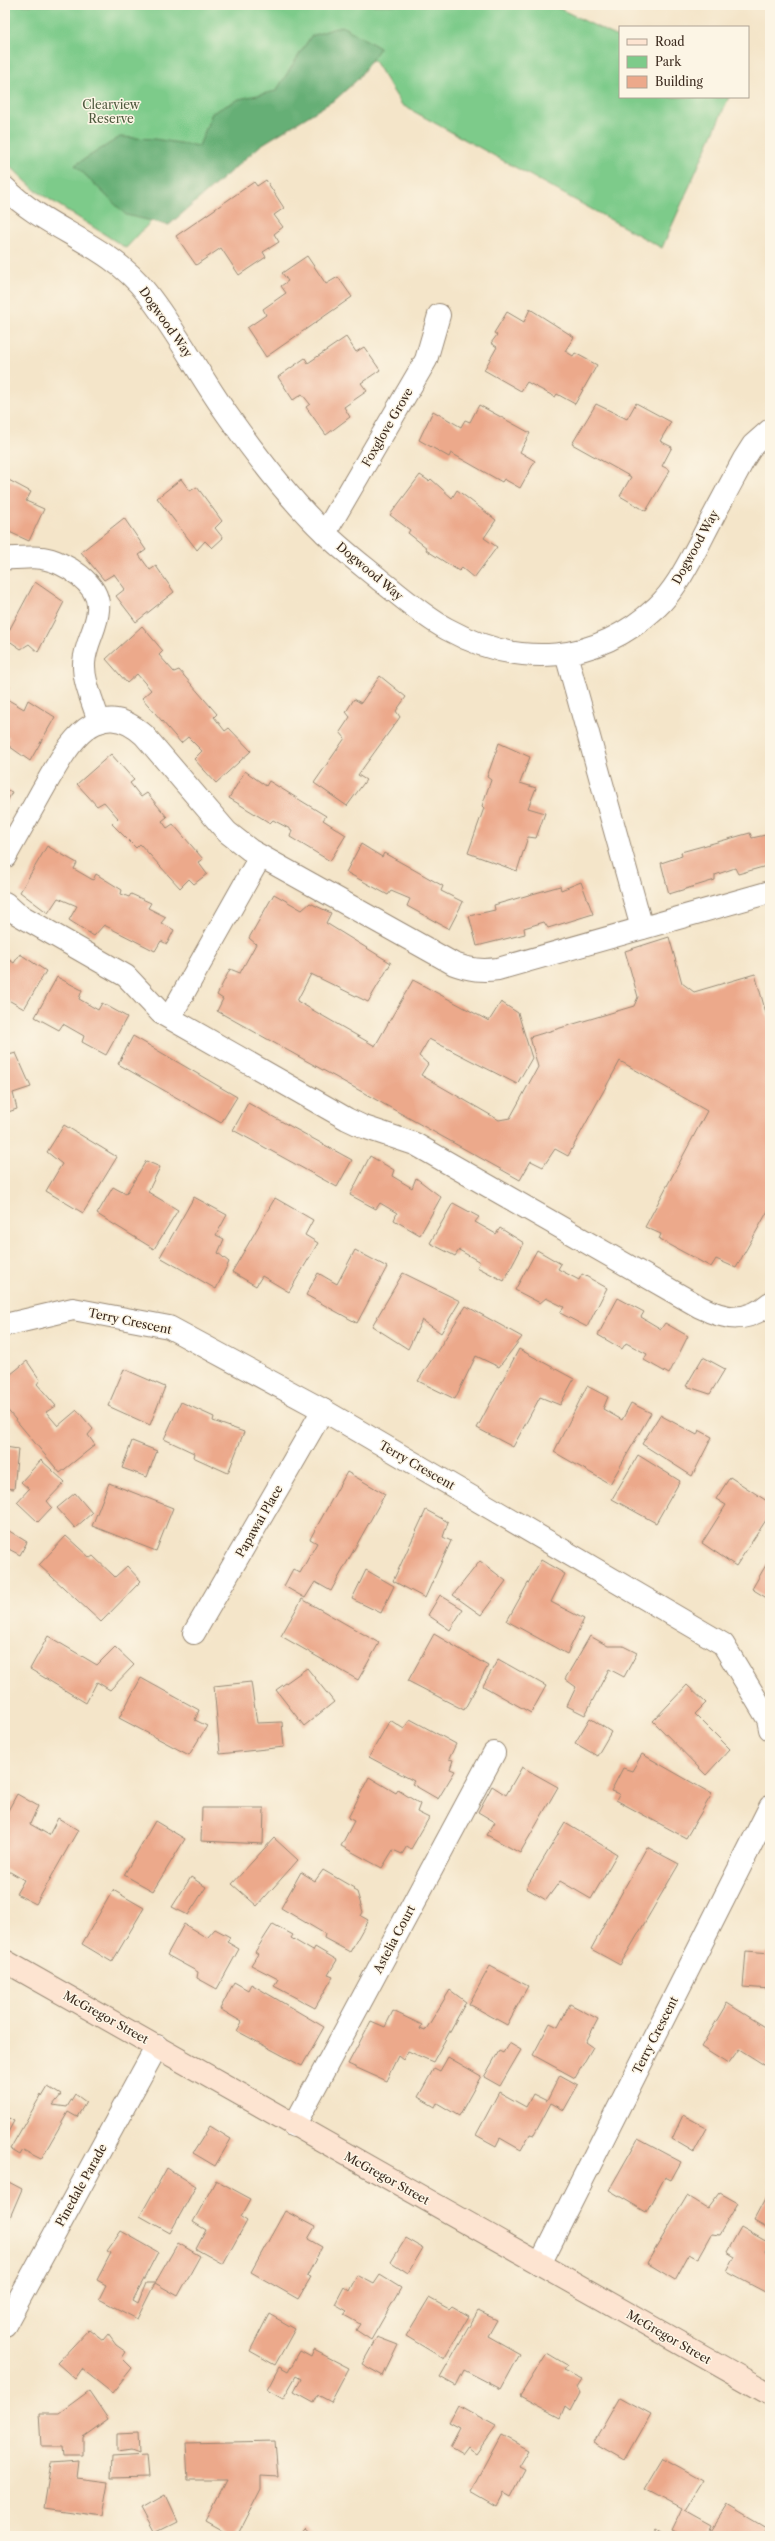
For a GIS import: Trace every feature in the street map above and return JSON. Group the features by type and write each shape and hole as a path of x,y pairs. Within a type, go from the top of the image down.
{"street":[{"name":"Dogwood Way","path":"5,188 34,212 97,248 121,266 145,289 228,415 288,494 325,533 414,607 446,629 477,643 501,651 523,656 566,654 602,644 622,634 658,606 683,573 747,454 753,445 770,430"},
{"name":"Foxglove Grove","path":"325,533 426,360 439,315"},
{"path":"5,558 42,558 53,561 66,567 95,592 98,611 86,650 84,664 100,722"},
{"path":"566,654 642,928"},
{"path":"5,857 63,754 79,733 100,722 118,720 136,728 227,832 260,857 454,964 474,971 498,969 770,892"},
{"path":"170,1017 260,857"},
{"path":"5,903 16,913 126,976 153,1004 170,1017 347,1119 364,1127 415,1144 714,1314 739,1319 760,1311 770,1303"},
{"name":"Terry Crescent","path":"5,1325 73,1309 169,1327 323,1410 723,1644 768,1719 770,1729"},
{"name":"Papawai Place","path":"194,1633 323,1410"},
{"name":"Astelia Court","path":"294,2126 494,1753"},
{"name":"Terry Crescent","path":"540,2264 770,1807"},
{"name":"McGregor Street","path":"5,1960 294,2126 770,2394"},
{"name":"Pinedale Parade","path":"5,2324 157,2046"}],"green space":[{"name":"Clearview Reserve","path":"5,5 552,5 619,38 619,98 729,98 662,248 402,105 374,61 320,52 254,111 126,248 35,190 5,161"},
{"path":"342,26 380,48 357,80 336,99 261,145 169,225 126,215 75,165 120,137 154,139 199,146 212,113 239,99 276,91 311,36"}],"building":[{"path":"266,180 284,208 274,215 283,227 274,234 279,242 263,252 266,257 239,275 221,248 196,265 176,236 254,182 257,186"},
{"path":"307,256 326,284 338,277 352,297 266,357 247,328 266,315 263,309 286,293 281,286 288,281 282,273"},
{"path":"530,309 574,337 565,351 573,356 575,353 597,365 575,404 557,394 555,397 527,382 521,391 484,370 497,347 491,343 497,335 494,333 507,312 524,322"},
{"path":"346,337 356,352 364,347 380,370 361,383 367,391 344,407 350,417 326,435 306,407 310,404 302,394 293,400 278,377 305,358 308,363"},
{"path":"636,403 671,422 660,441 672,447 662,466 670,470 646,511 620,496 631,477 572,444 596,404 627,419"},
{"path":"479,405 530,433 520,452 535,461 520,488 504,479 502,482 451,453 449,457 419,440 433,411 461,427 465,420 470,422"},
{"path":"420,475 429,481 431,479 452,498 457,490 496,520 484,538 497,547 474,578 462,568 459,571 426,550 427,548 408,533 410,530 390,515"},
{"path":"5,478 31,492 26,501 44,509 29,541 5,530"},
{"path":"181,479 190,491 197,487 222,521 215,528 223,538 212,548 205,541 197,550 157,498"},
{"path":"124,518 146,550 139,555 150,570 156,566 174,592 136,622 116,596 125,589 114,574 104,580 81,552"},
{"path":"35,582 64,602 38,652 29,644 21,649 5,638"},
{"path":"142,626 163,651 159,655 174,672 179,670 217,714 214,717 225,731 229,728 251,751 216,783 194,759 202,751 188,737 181,743 142,698 151,690 137,674 127,683 106,659"},
{"path":"380,676 406,697 396,711 400,717 358,775 366,780 347,806 314,783 345,738 340,732 350,717 346,712 354,699 361,703"},
{"path":"5,685 10,688 5,696"},
{"path":"5,698 24,709 28,700 55,717 30,761 6,744 9,737 5,735"},
{"path":"499,743 530,757 520,783 536,788 528,808 545,813 536,838 528,837 517,871 468,853 484,808 482,806 491,780 487,777"},
{"path":"111,754 134,780 130,783 141,797 147,793 167,817 162,821 167,828 173,824 203,859 198,862 207,874 194,884 189,879 180,888 140,844 136,848 112,824 118,818 104,802 97,806 77,784"},
{"path":"245,771 266,786 269,781 326,816 323,820 346,835 330,861 290,837 292,830 273,820 270,823 229,798"},
{"path":"5,789 12,792 5,806"},
{"path":"750,833 752,838 770,834 770,865 738,874 735,868 715,875 715,880 669,894 661,863 682,856 681,852"},
{"path":"361,844 382,857 384,853 443,886 441,891 463,902 449,929 407,906 410,899 391,891 388,895 346,872"},
{"path":"47,846 77,863 74,869 93,880 96,874 122,890 121,894 129,897 131,894 151,903 148,908 166,917 161,923 174,930 167,944 161,941 155,951 104,925 94,936 69,920 77,906 58,898 48,913 20,892"},
{"path":"581,882 593,914 548,928 544,922 524,928 525,934 477,946 469,916 495,910 494,905 560,886 561,890"},
{"path":"274,894 302,910 310,903 331,913 326,923 391,963 368,1002 311,974 297,1001 375,1046 413,980 489,1021 501,1002 518,1013 532,1058 517,1084 429,1039 419,1056 428,1064 421,1075 499,1120 510,1118 538,1067 530,1037 634,1006 638,997 625,951 669,937 682,983 694,992 755,974 770,1027 770,1207 736,1268 716,1259 711,1267 659,1239 661,1234 645,1227 707,1111 620,1061 568,1156 555,1149 543,1167 531,1161 520,1180 217,1011 223,999 217,995 230,969 240,973 256,944 249,938"},
{"path":"20,954 46,971 24,1009 5,998 5,957 14,963"},
{"path":"57,977 82,990 79,999 98,1010 102,1003 127,1017 106,1055 82,1042 84,1036 63,1024 59,1030 35,1017"},
{"path":"133,1036 237,1097 221,1123 118,1064"},
{"path":"16,1053 31,1087 13,1093 17,1109 5,1113 5,1056"},
{"path":"248,1103 352,1160 337,1187 233,1130"},
{"path":"64,1125 117,1157 83,1213 46,1191 62,1164 47,1152"},
{"path":"370,1156 394,1170 392,1176 412,1188 416,1178 441,1197 420,1235 394,1220 397,1213 380,1203 376,1209 350,1195"},
{"path":"146,1161 160,1167 148,1192 178,1210 154,1249 97,1214 113,1187 126,1194"},
{"path":"194,1197 227,1215 216,1235 224,1239 218,1253 229,1262 216,1289 160,1257"},
{"path":"275,1198 313,1220 305,1235 318,1243 289,1292 262,1276 256,1286 232,1272"},
{"path":"453,1203 479,1217 475,1222 496,1234 500,1228 524,1243 504,1281 477,1267 480,1262 459,1250 455,1256 430,1243"},
{"path":"355,1250 387,1267 357,1323 306,1295 318,1273 337,1284"},
{"path":"537,1250 561,1264 558,1269 579,1280 582,1274 607,1288 587,1327 560,1313 564,1307 546,1298 540,1303 515,1290"},
{"path":"403,1273 460,1301 441,1333 422,1320 408,1349 372,1326"},
{"path":"618,1298 644,1312 641,1317 661,1329 665,1323 688,1336 669,1374 644,1360 647,1354 626,1343 622,1349 598,1335"},
{"path":"466,1306 522,1337 499,1367 476,1356 455,1399 418,1381"},
{"path":"519,1349 574,1379 560,1405 540,1397 513,1447 477,1428"},
{"path":"703,1357 725,1369 710,1394 686,1386"},
{"path":"27,1361 40,1380 37,1384 56,1406 46,1412 58,1426 77,1410 93,1429 88,1435 95,1445 60,1473 5,1407 5,1379"},
{"path":"124,1369 165,1387 150,1425 108,1406"},
{"path":"587,1386 608,1397 603,1409 622,1420 631,1403 651,1413 610,1484 554,1452"},
{"path":"181,1402 214,1417 213,1421 244,1432 228,1473 193,1457 194,1453 164,1439"},
{"path":"660,1415 697,1435 699,1430 712,1437 692,1476 642,1444"},
{"path":"132,1441 157,1451 147,1477 122,1468"},
{"path":"5,1447 18,1449 14,1489 5,1488"},
{"path":"638,1455 680,1481 656,1523 612,1499"},
{"path":"41,1460 65,1482 47,1501 52,1507 38,1522 17,1502 29,1489 21,1482"},
{"path":"347,1472 385,1494 331,1591 315,1582 305,1598 284,1586 293,1569 300,1573 317,1543 310,1539"},
{"path":"730,1477 770,1503 770,1514 736,1566 702,1543 726,1505 716,1499"},
{"path":"109,1483 173,1508 156,1551 92,1526"},
{"path":"75,1493 92,1513 75,1528 57,1508"},
{"path":"426,1510 448,1522 443,1537 451,1541 425,1598 393,1581"},
{"path":"6,1529 27,1542 20,1555 5,1547"},
{"path":"66,1536 90,1558 93,1556 115,1577 127,1566 141,1581 101,1622 39,1565"},
{"path":"770,1558 770,1600 752,1589"},
{"path":"541,1560 565,1574 551,1602 584,1619 567,1654 507,1621"},
{"path":"480,1561 506,1581 481,1615 453,1595"},
{"path":"366,1570 394,1586 381,1613 352,1599"},
{"path":"440,1595 463,1609 450,1630 428,1615"},
{"path":"302,1599 379,1643 358,1680 281,1636"},
{"path":"434,1634 488,1666 464,1710 408,1681"},
{"path":"48,1636 97,1665 115,1647 134,1665 110,1690 97,1682 86,1703 30,1669"},
{"path":"590,1636 608,1646 623,1646 637,1653 624,1677 609,1669 585,1715 567,1706 576,1687 565,1679"},
{"path":"498,1659 546,1686 531,1713 483,1686"},
{"path":"307,1668 334,1702 304,1726 276,1690"},
{"path":"141,1678 199,1710 195,1720 207,1726 189,1755 119,1718"},
{"path":"251,1682 257,1723 282,1722 284,1747 220,1754 214,1686"},
{"path":"687,1685 706,1703 695,1714 730,1749 706,1775 653,1721"},
{"path":"590,1718 611,1732 597,1756 575,1743"},
{"path":"410,1719 456,1744 449,1759 453,1760 450,1769 455,1771 438,1799 412,1784 414,1781 369,1757 390,1720 404,1729"},
{"path":"642,1754 712,1794 686,1838 616,1800 619,1794 611,1791 623,1768 632,1771"},
{"path":"522,1767 558,1787 520,1853 487,1835 495,1822 478,1812 492,1786 506,1795"},
{"path":"369,1777 396,1793 398,1790 420,1804 417,1812 429,1818 411,1849 407,1846 402,1854 393,1850 382,1868 341,1846 354,1821 348,1818"},
{"path":"17,1794 38,1806 30,1824 49,1835 58,1818 78,1830 36,1904 16,1894 24,1880 5,1869 5,1816"},
{"path":"202,1808 264,1808 263,1844 201,1841"},
{"path":"155,1821 185,1839 153,1891 124,1875"},
{"path":"565,1823 617,1854 591,1899 560,1881 546,1900 526,1888"},
{"path":"274,1838 298,1860 257,1906 232,1884"},
{"path":"647,1847 679,1864 620,1965 591,1949"},
{"path":"323,1870 354,1888 353,1890 357,1892 363,1912 361,1916 368,1920 350,1952 324,1938 325,1934 281,1908 301,1872 315,1881"},
{"path":"191,1877 206,1887 188,1915 172,1907"},
{"path":"113,1890 144,1908 112,1962 82,1944"},
{"path":"184,1924 207,1938 215,1929 230,1937 227,1942 239,1949 217,1989 197,1978 198,1972 167,1955"},
{"path":"273,1924 293,1935 291,1938 313,1951 315,1947 337,1960 328,1975 333,1977 315,2008 274,1986 278,1979 251,1965 258,1954 255,1952"},
{"path":"746,1951 770,1953 770,1989 743,1987"},
{"path":"490,1966 528,1986 507,2025 469,2004"},
{"path":"234,1982 248,1990 251,1984 324,2027 302,2066 237,2031 242,2022 220,2009"},
{"path":"450,1990 466,2002 433,2062 408,2051 403,2060 398,2056 386,2081 348,2064 371,2021 385,2027 393,2011 422,2025 420,2029 425,2031"},
{"path":"727,2003 770,2030 769,2068 739,2049 728,2064 701,2047"},
{"path":"570,2004 598,2019 586,2042 593,2047 575,2078 533,2055 550,2023 558,2027"},
{"path":"509,2043 521,2050 500,2086 484,2077 499,2051 503,2053"},
{"path":"448,2057 481,2076 459,2116 437,2103 435,2107 418,2097 434,2068 440,2071"},
{"path":"560,2075 578,2085 564,2110 551,2103 534,2135 530,2134 521,2150 500,2138 496,2146 476,2135 499,2092 526,2107 533,2094 547,2101"},
{"path":"48,2087 61,2095 53,2105 67,2107 75,2094 86,2102 77,2117 68,2112 41,2159 23,2150 20,2155 10,2149 41,2095 42,2097"},
{"path":"683,2115 707,2128 694,2152 672,2139"},
{"path":"5,2116 14,2121 5,2138"},
{"path":"210,2126 231,2139 215,2166 193,2153"},
{"path":"638,2139 681,2162 671,2180 665,2177 646,2212 609,2190"},
{"path":"167,2168 196,2186 170,2233 140,2216"},
{"path":"5,2180 22,2189 5,2229"},
{"path":"216,2180 251,2199 241,2217 247,2221 223,2264 196,2249 206,2230 193,2222"},
{"path":"770,2190 770,2229 754,2220"},
{"path":"720,2193 738,2203 719,2235 712,2234 698,2259 689,2254 675,2280 647,2263 687,2196 708,2209"},
{"path":"285,2211 315,2227 308,2239 322,2247 307,2276 311,2277 298,2299 251,2272"},
{"path":"741,2227 769,2243 765,2251 770,2254 770,2284 765,2292 727,2272 735,2257 727,2252"},
{"path":"121,2231 158,2252 133,2300 138,2303 146,2283 155,2283 137,2319 99,2299 106,2285 97,2280 111,2253 107,2251"},
{"path":"406,2238 423,2248 408,2273 391,2262"},
{"path":"178,2243 200,2256 178,2296 155,2283"},
{"path":"357,2275 374,2284 380,2275 401,2288 371,2340 356,2330 360,2324 344,2315 347,2311 335,2304 344,2287 349,2291"},
{"path":"429,2298 449,2309 452,2306 469,2316 444,2359 406,2336"},
{"path":"478,2311 497,2320 488,2336 520,2354 501,2389 464,2370 456,2386 440,2377"},
{"path":"269,2314 295,2329 275,2365 250,2351"},
{"path":"89,2329 103,2340 108,2334 116,2345 126,2352 122,2358 132,2368 112,2393 82,2369 75,2379 57,2363"},
{"path":"377,2337 398,2345 383,2376 362,2364"},
{"path":"314,2350 349,2368 331,2402 318,2395 314,2403 294,2392 301,2379 296,2376 283,2399 267,2390 279,2367 288,2372 300,2351 311,2357"},
{"path":"547,2353 567,2365 563,2370 582,2379 577,2387 580,2393 571,2410 566,2406 561,2418 520,2396"},
{"path":"89,2391 108,2419 83,2437 83,2455 64,2455 63,2446 41,2446 39,2413 59,2413"},
{"path":"620,2397 651,2414 625,2460 594,2442"},
{"path":"458,2405 496,2426 477,2453 468,2446 462,2454 450,2447 460,2428 449,2422"},
{"path":"138,2433 139,2453 131,2450 117,2452 117,2434"},
{"path":"501,2435 529,2450 519,2467 525,2470 511,2497 504,2493 497,2506 471,2491"},
{"path":"275,2441 278,2477 261,2476 261,2489 237,2536 232,2536 205,2521 226,2480 188,2480 186,2443"},
{"path":"146,2455 148,2477 111,2478 112,2457"},
{"path":"663,2458 703,2480 685,2509 712,2524 707,2536 681,2536 671,2531 682,2508 645,2488"},
{"path":"79,2461 77,2478 108,2482 102,2516 44,2508 51,2463"},
{"path":"165,2495 177,2521 155,2532 142,2508"},
{"path":"727,2505 766,2528 761,2536 708,2535"},
{"path":"305,2530 312,2536 300,2536"},
{"path":"655,2531 663,2536 652,2536"}]}
